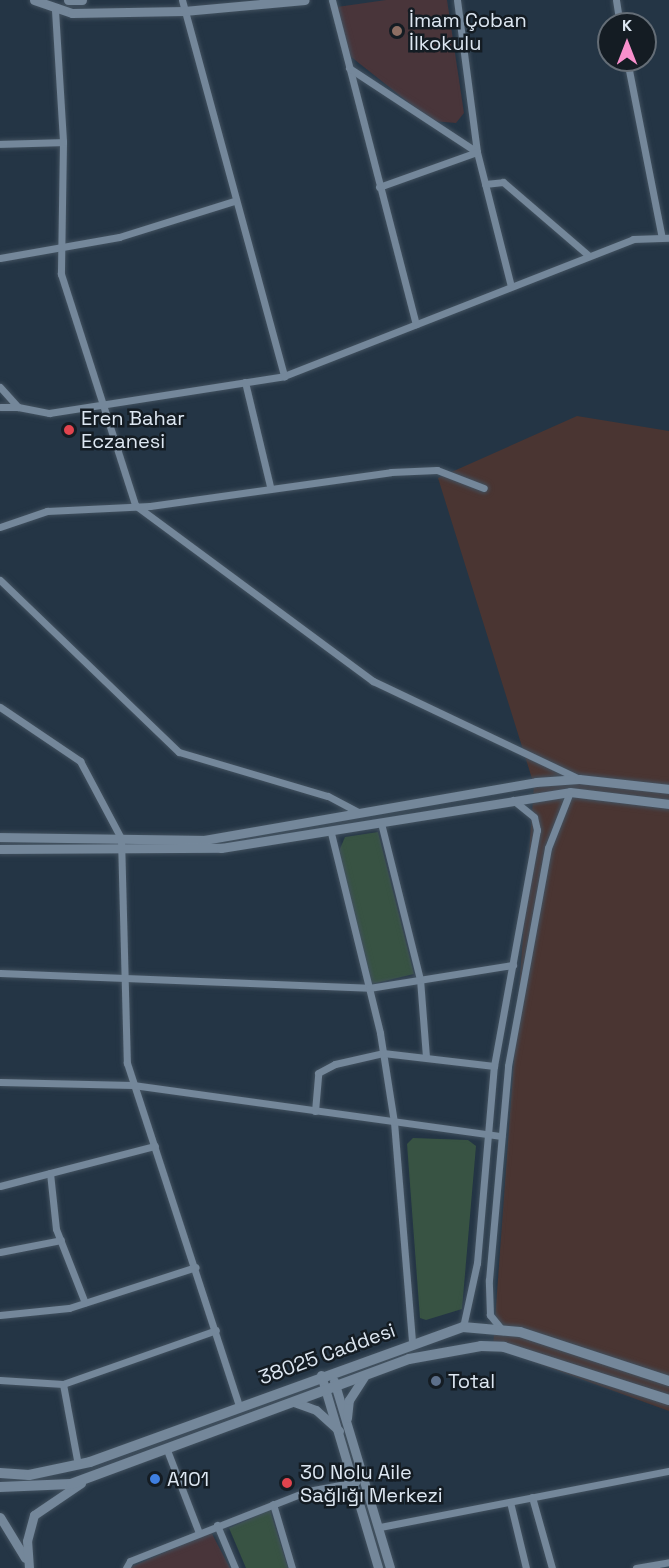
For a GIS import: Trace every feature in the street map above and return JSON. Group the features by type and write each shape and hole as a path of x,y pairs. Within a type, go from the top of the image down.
{"main road":[{"name":"38025 Caddesi","path":"0,1473 29,1475 78,1465 412,1342 463,1327 503,1331 669,1381"},
{"name":"38025 Caddesi","path":"0,1487 71,1484 167,1450 288,1401 377,1369 451,1350 504,1347 669,1400"}],"street":[{"path":"34,0 55,10 184,11 305,0"},
{"path":"69,0 82,0"},
{"path":"182,0 234,201 284,376"},
{"path":"332,0 416,324"},
{"path":"457,0 477,152 511,286"},
{"path":"55,10 63,142 59,249 61,274 135,505 373,681 579,779"},
{"path":"349,68 477,152"},
{"path":"0,407 18,407 49,413 284,376 633,240 665,238 630,72"},
{"path":"0,144 63,142"},
{"path":"379,187 477,152"},
{"path":"485,184 503,182 589,256"},
{"path":"0,258 119,237 234,201"},
{"path":"245,382 270,486"},
{"path":"0,387 18,407"},
{"path":"0,528 47,511 135,505 270,486 426,470 484,488"},
{"path":"0,580 179,752 328,796 360,813"},
{"path":"0,707 80,761 121,838 127,1064 196,1267 239,1406"},
{"path":"0,837 226,838 495,787 579,779 669,789"},
{"path":"503,1331 491,1320 489,1300 501,1136 516,1009 550,838 570,792"},
{"path":"0,849 221,848 331,833 511,799 570,792 669,804"},
{"path":"463,1327 477,1263 486,1134 494,1066 537,830 526,808 511,799"},
{"path":"381,824 420,979 426,1057"},
{"path":"537,830 549,828 550,838"},
{"path":"331,833 369,988 383,1053 394,1122 412,1342"},
{"path":"0,973 369,988 513,965"},
{"path":"315,1111 322,1068 383,1053 494,1066"},
{"path":"0,1082 133,1085 501,1136"},
{"path":"0,1186 154,1146"},
{"path":"50,1173 61,1240 85,1303"},
{"path":"0,1252 61,1240"},
{"path":"0,1315 85,1303 196,1267"},
{"path":"0,1380 63,1384 216,1330"},
{"path":"377,1369 356,1385 344,1431 378,1568"},
{"path":"326,1373 344,1431 380,1527 390,1568"},
{"path":"63,1384 78,1465"},
{"path":"288,1401 315,1410 344,1431"},
{"path":"167,1450 199,1533"},
{"path":"380,1527 669,1471"},
{"path":"29,1568 27,1541 34,1515 90,1478"},
{"path":"126,1568 130,1561 273,1504 356,1482"},
{"path":"532,1497 552,1568"},
{"path":"510,1502 526,1568"},
{"path":"273,1504 292,1568"},
{"path":"0,1517 29,1568"},
{"path":"217,1525 235,1568"},
{"path":"636,1568 669,1562"}],"shaded area":[{"name":"İmam Çoban İlkokulu","path":"386,0 447,0 464,113 456,123 432,121 350,56 337,7"},
{"path":"577,416 669,431 669,1411 493,1347 534,785 438,478"},
{"path":"211,1532 230,1568 131,1568 131,1567"}],"green space":[{"path":"378,832 414,974 372,984 339,851 345,837"},
{"path":"413,1138 468,1140 476,1146 462,1309 426,1320 420,1318 407,1144"},
{"path":"270,1510 288,1568 246,1568 229,1528"}],"place":[{"name":"İmam Çoban İlkokulu","path":"397,31"},
{"name":"Eren Bahar Eczanesi","path":"69,430"},
{"name":"Total","path":"436,1381"},
{"name":"A101","path":"155,1479"},
{"name":"30 Nolu Aile Sağlığı Merkezi","path":"287,1483"}]}
